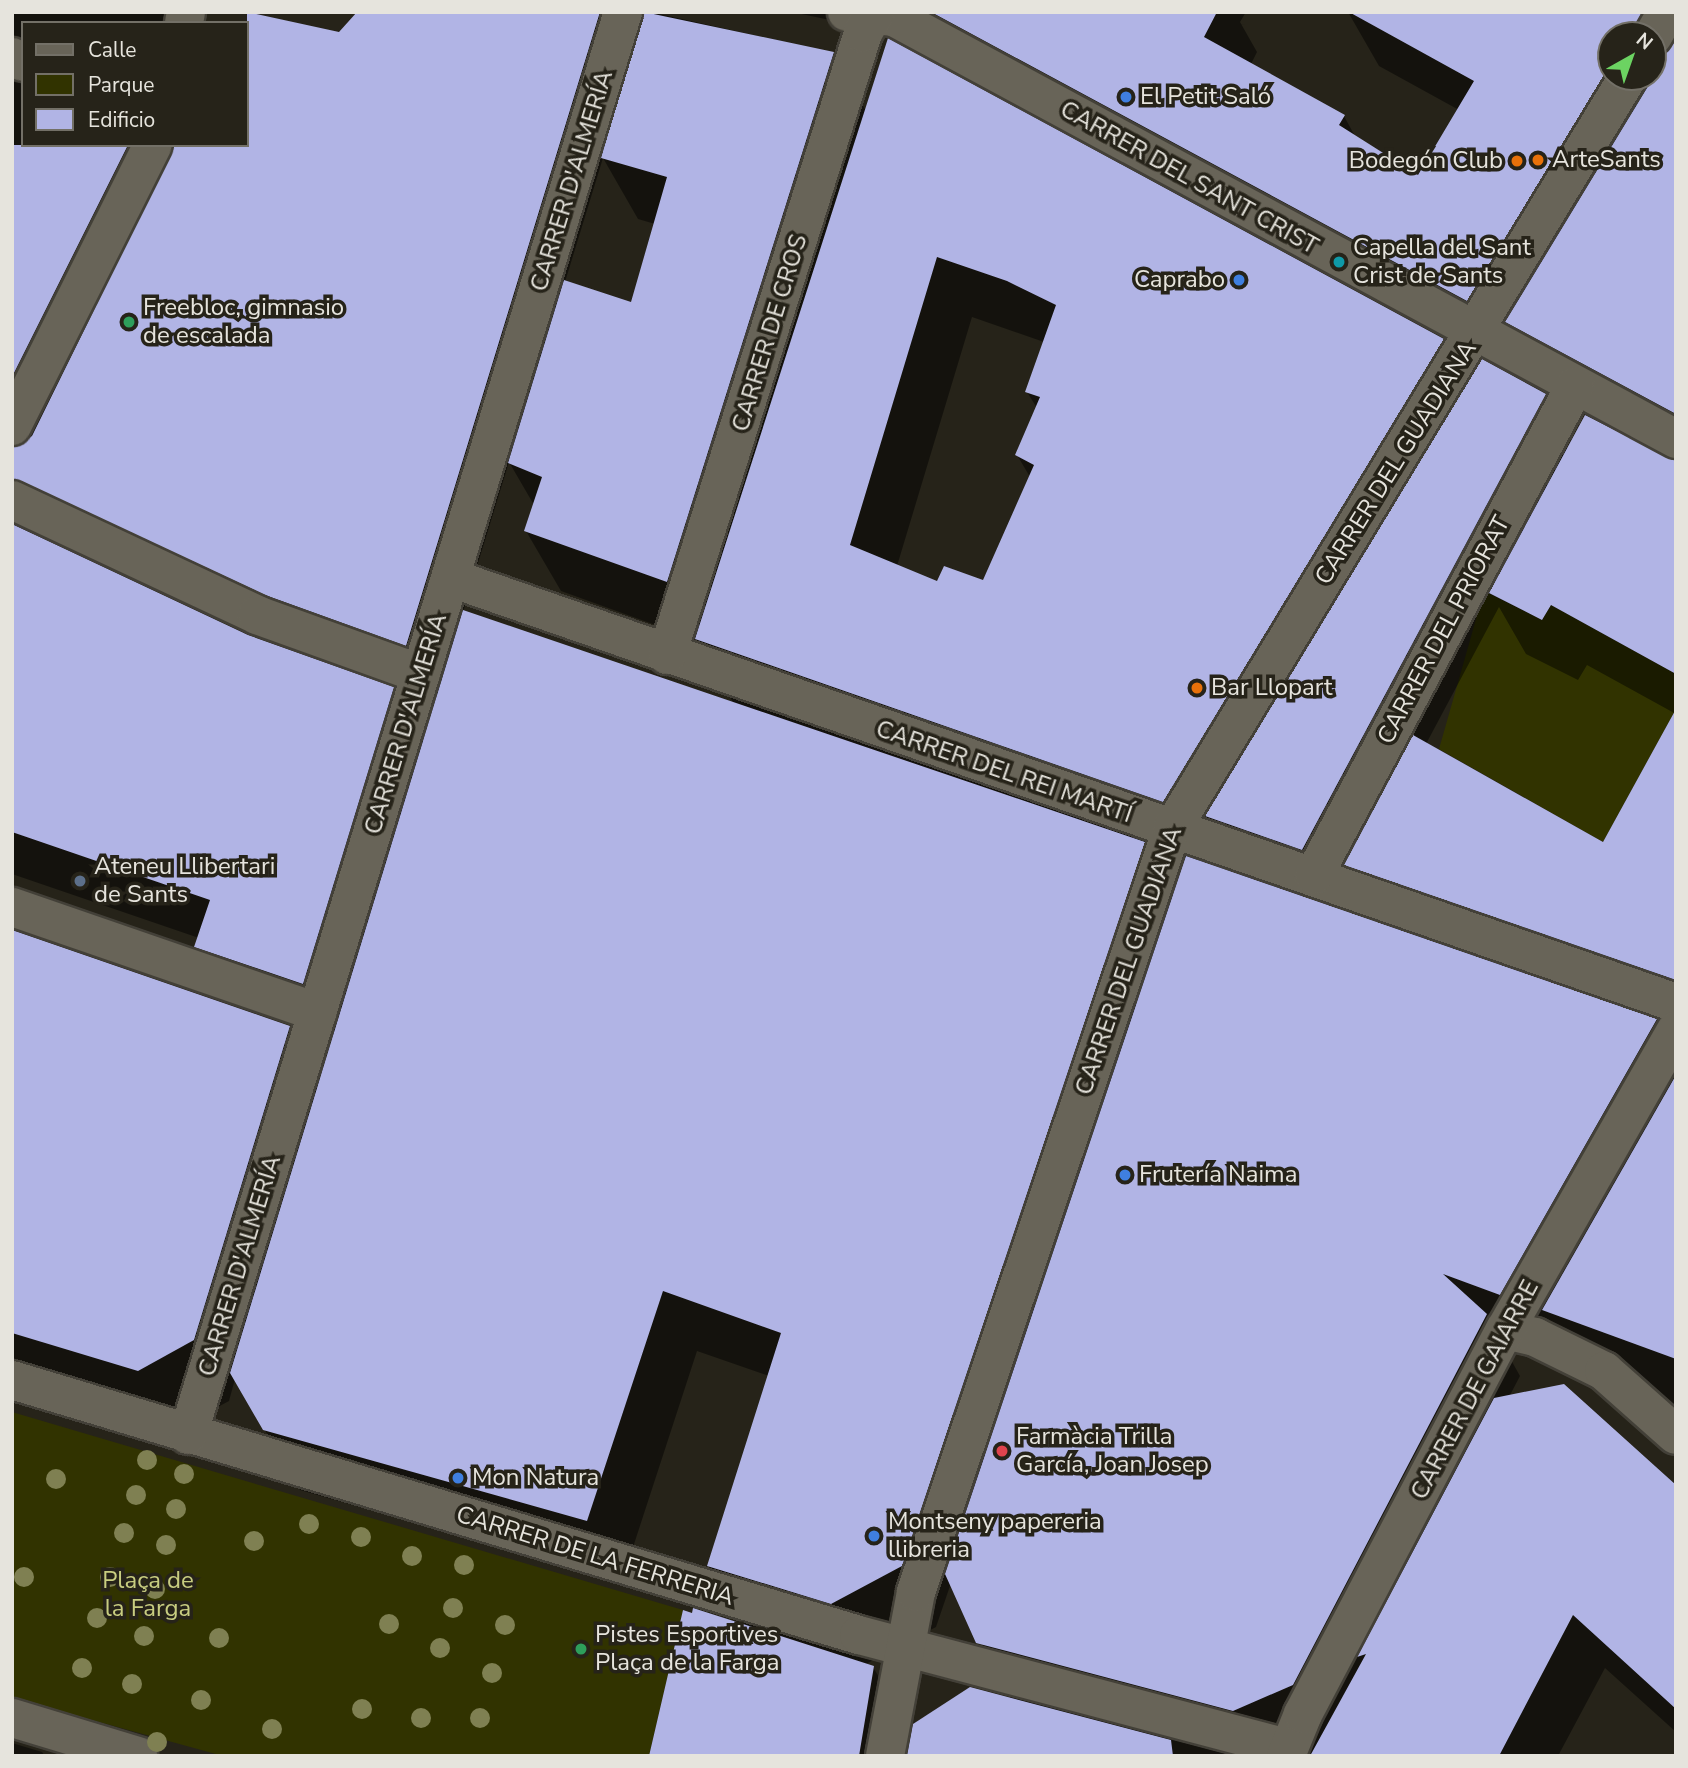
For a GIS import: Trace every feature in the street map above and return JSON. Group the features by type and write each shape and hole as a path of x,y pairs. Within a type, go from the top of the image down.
{"street":[{"name":"CARRER D'ALMERÍA","path":"188,1434 623,12"},
{"name":"CARRER DEL SANT CRIST","path":"865,13 894,17 1476,334 1676,439"},
{"name":"CARRER DE CROS","path":"667,654 863,33 865,13"},
{"name":"CARRER DEL GUADIANA","path":"885,1756 916,1592 1172,828 1476,334 1620,91"},
{"path":"12,426 152,147"},
{"name":"CARRER DEL PRIORAT","path":"1314,875 1575,386"},
{"path":"12,500 257,615 421,674"},
{"name":"CARRER DEL REI MARTÍ","path":"451,578 1314,875 1655,1000 1676,1003"},
{"path":"12,906 317,1012"},
{"name":"CARRER DE GAIARRE","path":"1287,1752 1505,1330 1676,1030"},
{"path":"1505,1330 1535,1337 1604,1371 1676,1435"},
{"path":"12,1380 188,1434"},
{"name":"CARRER DE LA FERRERIA","path":"188,1434 906,1648 1287,1752"},
{"path":"22,1721 51,1756"},
{"path":"22,1721 138,1756"}],"green space":[{"path":"1484,591 1542,620 1551,605 1676,674 1676,709 1603,842 1439,749"},
{"name":"Plaça de la Farga","path":"12,1412 683,1610 649,1756 223,1756 12,1698"}],"building":[{"path":"247,12 339,32 357,12 600,12 406,646 265,595 12,478 12,448 32,436 174,147 248,147"},
{"path":"644,12 834,52 667,582 524,531 542,477 508,463 564,280 631,302 667,177 601,158"},
{"path":"931,12 1217,12 1204,37 1345,115 1339,125 1418,175 1474,81 1349,12 1642,12 1638,21 1597,21 1597,87 1467,301"},
{"path":"888,38 1444,339 1163,802 695,639","holes":["937,257 1007,281 1056,305 1025,392 1040,397 1015,455 1034,465 983,580 944,566 937,581 850,545"]},
{"path":"1676,40 1676,414 1505,322 1645,91 1667,91 1667,51"},
{"path":"12,145 127,147 12,377"},
{"path":"1482,359 1546,394 1302,850 1205,816"},
{"path":"1585,415 1676,461 1676,674 1551,605 1542,620 1489,593"},
{"path":"12,524 248,635 394,687 303,984 194,947 210,900 12,832"},
{"path":"463,610 1145,842 902,1566 831,1604 707,1566 781,1333 663,1291 587,1521 263,1430 230,1373"},
{"path":"1676,709 1676,980 1344,865 1413,735 1603,842"},
{"path":"1186,856 1657,1019 1500,1295 1443,1274 1487,1314 1293,1685 1233,1711 976,1643 945,1574"},
{"path":"12,930 290,1026 194,1340 138,1371 12,1333"},
{"path":"1676,1075 1676,1359 1542,1310"},
{"path":"1564,1384 1676,1485 1676,1709 1573,1615 1499,1756 1310,1756 1366,1654 1357,1657 1494,1398"},
{"path":"693,1608 874,1666 859,1756 649,1756 683,1610 692,1613"},
{"path":"970,1687 1171,1740 1173,1756 907,1756 913,1724"}],"place":[{"name":"El Petit Saló","path":"1126,97"},
{"name":"ArteSants","path":"1538,160"},
{"name":"Bodegón Club","path":"1517,161"},
{"name":"Capella del Sant Crist de Sants","path":"1339,262"},
{"name":"Caprabo","path":"1239,280"},
{"name":"Freebloc, gimnasio de escalada","path":"129,322"},
{"name":"Bar Llopart","path":"1197,688"},
{"name":"Ateneu Llibertari de Sants","path":"80,881"},
{"name":"Frutería Naima","path":"1125,1175"},
{"name":"Farmàcia Trilla García, Joan Josep","path":"1002,1451"},
{"name":"Mon Natura","path":"458,1478"},
{"name":"Montseny papereria llibreria","path":"874,1536"},
{"name":"Pistes Esportives Plaça de la Farga","path":"581,1649"}]}
